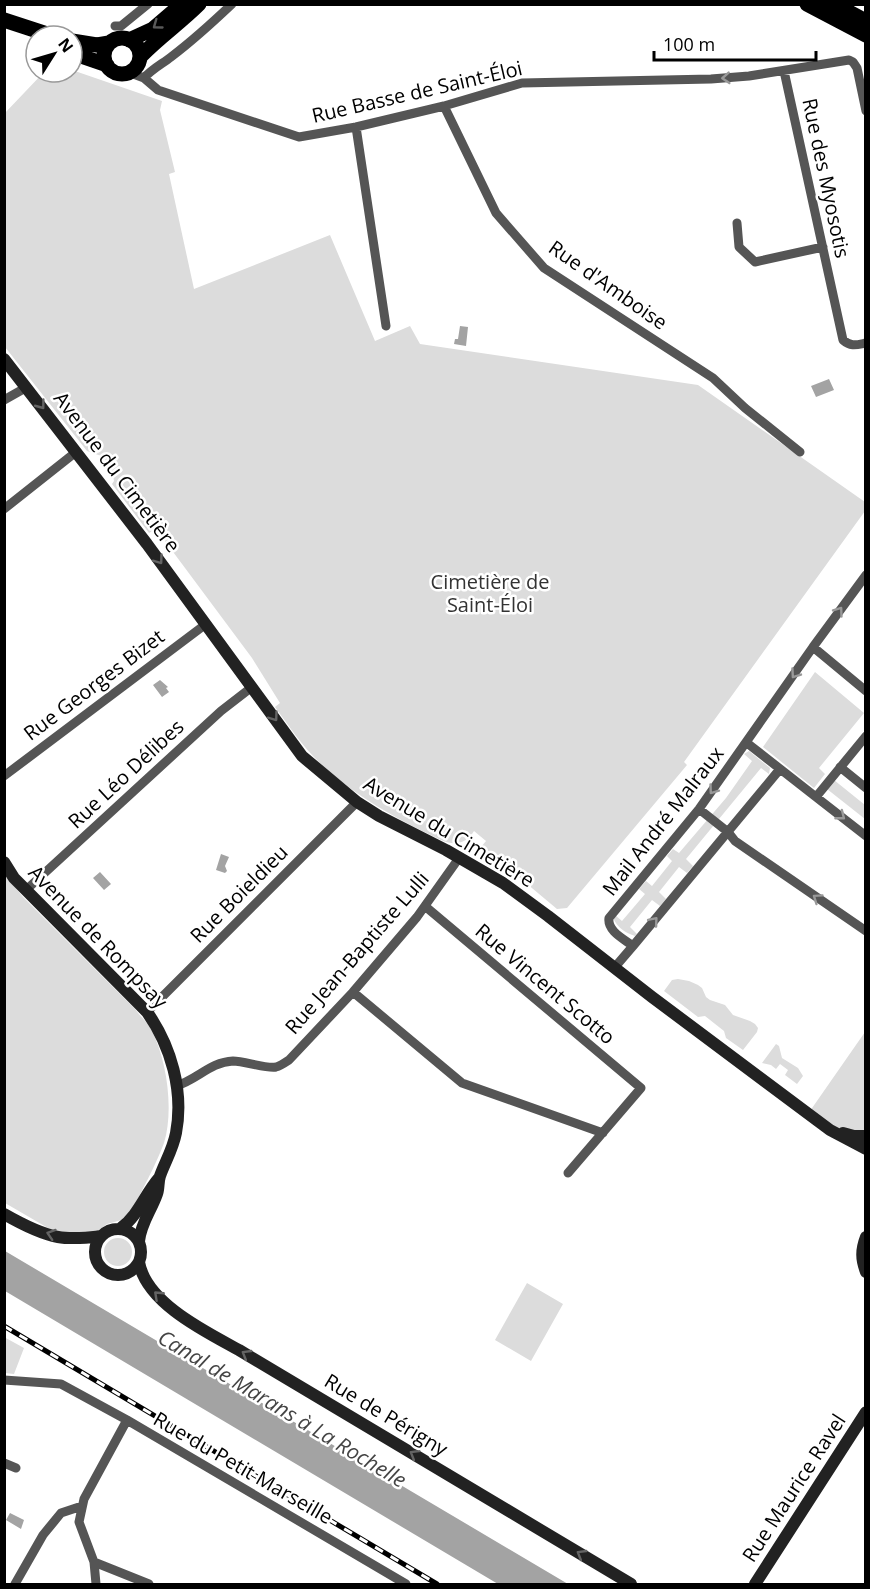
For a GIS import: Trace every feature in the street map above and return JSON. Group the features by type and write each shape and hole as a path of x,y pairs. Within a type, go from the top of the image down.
{"main road":[{"path":"129,40 153,29 182,4"},
{"path":"109,43 104,58 107,65 118,73 136,64 200,4"},
{"path":"807,4 866,35"},
{"path":"834,4 866,21"},
{"path":"4,20 24,27"},
{"path":"4,29 24,36"},
{"path":"84,45 103,45 118,38 129,40 136,46 136,64"},
{"path":"84,57 107,65"}],"street":[{"path":"115,26 121,26 148,4"},
{"path":"144,78 208,27 232,4"},
{"name":"Rue Basse de Saint-Éloi","path":"136,64 144,78 159,90 299,137 356,127 444,106 522,83 711,79 784,71 845,60 853,62 857,68 866,111"},
{"name":"Rue des Myosotis","path":"784,71 843,340 854,346 866,343"},
{"name":"Rue d'Amboise","path":"444,106 496,213 544,268 713,378 745,408 800,452"},
{"path":"356,127 386,326"},
{"path":"737,223 739,248 755,262 823,247"},
{"name":"Avenue du Cimetière","path":"4,358 147,544 302,756 357,802 503,884 830,1130 866,1149"},
{"path":"4,400 27,387"},
{"path":"4,509 76,452"},
{"name":"Mail André Malraux","path":"633,946 611,929 608,924 609,918 699,809 866,575"},
{"name":"Rue Georges Bizet","path":"4,776 206,624"},
{"path":"813,647 866,691"},
{"name":"Rue Léo Délibes","path":"26,890 221,711 252,687"},
{"path":"816,797 866,736"},
{"path":"747,743 866,836"},
{"path":"840,767 866,788"},
{"path":"615,967 780,769"},
{"name":"Rue Boieldieu","path":"147,1012 357,802"},
{"path":"699,809 728,832 735,841 866,931"},
{"name":"Rue Jean-Baptiste Lulli","path":"176,1086 182,1085 203,1070 219,1064 233,1061 276,1067 289,1060 353,992 426,907 459,858"},
{"name":"Avenue de Rompsay","path":"4,862 14,878 147,1012 164,1039 176,1086 178,1109 176,1134 160,1177 157,1193 140,1231 139,1241"},
{"name":"Rue Vincent Scotto","path":"426,907 641,1088 603,1133"},
{"path":"353,992 462,1083 603,1133 568,1173"},
{"name":"Avenue du Cimetière","path":"830,1130 854,1136 866,1136"},
{"name":"Avenue de Rompsay","path":"121,1228 132,1218 160,1177"},
{"path":"4,1214 18,1222 58,1237 93,1238 110,1230 121,1228 132,1233 139,1241 142,1251 139,1262 131,1272 118,1275 102,1269 96,1258 95,1246 101,1236"},
{"path":"866,1237 861,1250 862,1263 866,1272"},
{"name":"Rue de Périgny","path":"139,1262 151,1290 187,1322 260,1362 631,1584"},
{"name":"Rue du Petit Marseille","path":"4,1380 61,1384 127,1420 406,1584"},
{"name":"Rue Maurice Ravel","path":"755,1584 866,1412"},
{"path":"96,1584 94,1562 79,1522 82,1506 127,1420"},
{"path":"4,1463 16,1468"},
{"path":"15,1584 43,1535 61,1513 82,1506"},
{"path":"94,1562 149,1584"}],"green space":[{"name":"Cimetière de Saint-Éloi","path":"84,74 162,101 160,110 175,172 169,174 194,289 330,235 375,341 410,326 420,344 698,385 865,502 865,511 684,762 687,765 567,908 557,909 500,863 481,847 486,841 474,831 460,843 441,840 361,796 313,756 275,707 280,703 252,658 156,529 149,533 112,484 113,475 104,457 87,451 5,347 4,114 33,84 84,84"},
{"path":"815,672 864,713 819,768 825,774 814,788 763,747"},
{"path":"749,751 770,768 769,774 761,768 686,859 693,866 687,873 679,867 659,892 666,899 660,906 652,900 630,927 637,934 635,936 622,929 613,918 615,915 622,921 645,894 639,889 646,881 652,886 672,861 667,856 673,849 679,853 726,798 752,761 744,754"},
{"path":"834,780 865,805 865,819 827,789"},
{"path":"4,874 23,897 135,1009 152,1031 162,1057 169,1101 164,1143 130,1214 125,1219 107,1224 95,1233 61,1233 5,1203"},
{"path":"678,979 698,985 710,1000 725,1005 733,1015 755,1024 758,1028 757,1032 743,1050 726,1038 724,1031 705,1016 698,1017 664,991 672,980"},
{"path":"865,1032 865,1131 832,1127 810,1111"},
{"path":"776,1044 779,1046 782,1058 798,1068 803,1076 797,1084 785,1075 788,1070 780,1064 776,1069 762,1063"},
{"path":"118,1238 128,1242 132,1252 128,1262 118,1266 108,1262 104,1252 108,1242"},
{"path":"527,1283 563,1304 531,1361 495,1340"},
{"path":"4,1337 24,1348 14,1374 5,1373"}],"shaded area":[{"path":"460,326 468,327 466,346 454,344 455,339 458,339"},
{"path":"829,379 834,390 816,397 811,386"},
{"path":"160,680 168,687 166,688 169,692 162,697 153,685"},
{"path":"221,854 229,857 225,873 216,870"},
{"path":"100,872 111,884 104,890 93,878"},
{"path":"4,1251 568,1584 498,1584 5,1291"},
{"path":"10,1513 24,1520 21,1529 6,1520"}],"railway":[{"path":"4,1326 437,1584"}],"water label":[{"name":"Canal de Marans à La Rochelle","path":"282,1409"}]}
